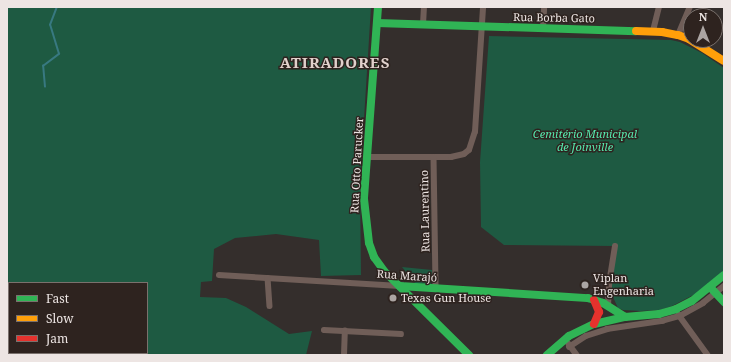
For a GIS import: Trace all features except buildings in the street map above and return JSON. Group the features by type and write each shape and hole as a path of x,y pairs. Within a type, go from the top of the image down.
{"main road":[{"name":"Rua Otto Parucker","path":"378,7 364,209 369,243 378,264 469,355"},
{"name":"Rua Borba Gato","path":"377,23 543,29 654,31 678,35 699,45 724,61"},
{"path":"547,355 569,336 594,324 625,317 678,313 692,301 712,290 724,275"},
{"name":"Rua Marajó","path":"400,286 594,300 608,306 625,317"},
{"path":"419,304 418,294 425,288"},
{"path":"712,290 724,302"},
{"path":"594,300 599,312 594,324"}],"street":[{"path":"423,25 424,7"},
{"path":"367,157 458,156 469,150 475,132 482,7"},
{"path":"543,29 544,7"},
{"path":"654,31 659,7"},
{"path":"678,35 690,7"},
{"name":"Rua Laurentino","path":"434,157 436,289"},
{"path":"608,306 609,284 615,246"},
{"name":"Rua Marajó","path":"219,275 400,286"},
{"path":"268,278 270,306"},
{"path":"712,290 724,286"},
{"path":"569,347 586,336 607,329 662,321 678,313 708,355"},
{"path":"324,330 401,334"},
{"path":"344,355 345,331"},
{"path":"569,336 569,347 577,355"}],"green space":[{"path":"7,7 371,7 360,183 361,275 321,276 319,240 276,234 235,238 214,249 212,281 201,282 200,297 226,298 246,307 289,334 312,331 306,355 59,354 148,354 148,282 8,282 7,324"},
{"name":"Cemitério Municipal de Joinville","path":"489,36 671,40 680,42 683,44 683,48 692,48 724,68 724,272 699,292 672,306 660,310 640,311 623,310 618,308 613,297 609,296 615,246 504,245 481,227 480,162"},
{"path":"402,267 432,270 431,285 416,284"}],"waterway":[{"path":"45,87 43,66 59,54 50,25 57,7"}],"traffic: fast":[{"path":"378,7 364,199 369,243 374,257 384,271 469,355"},
{"path":"377,23 636,31"},
{"path":"547,355 569,336 594,324 625,317 659,314 676,309 692,301 724,275"},
{"path":"400,286 588,298 603,303 625,317"},
{"path":"710,287 724,302"}],"traffic: slow":[{"path":"636,31 662,32 678,35 689,39 724,61"}],"traffic: jam":[{"path":"594,300 599,312 594,324"}],"place":[{"name":"Viplan Engenharia","path":"585,285"},
{"name":"Texas Gun House","path":"393,298"}],"district":[{"name":"ATIRADORES","path":"335,63"}]}
